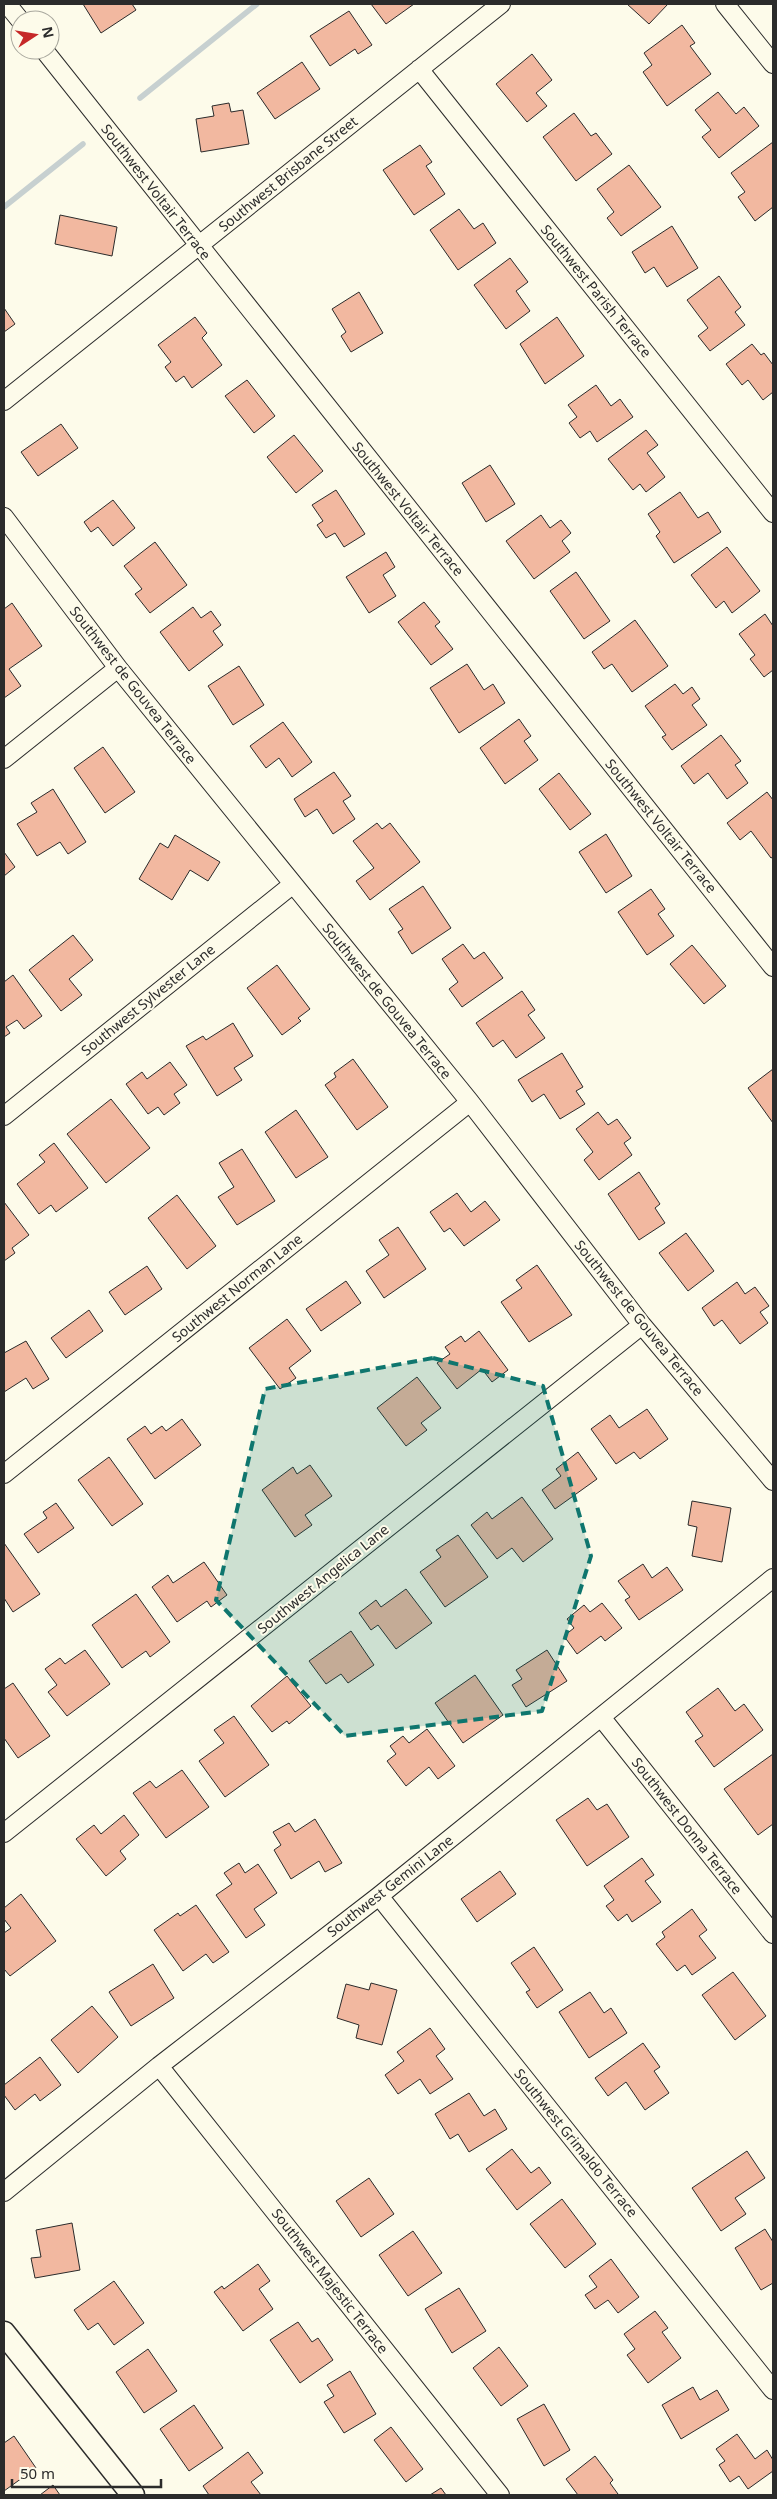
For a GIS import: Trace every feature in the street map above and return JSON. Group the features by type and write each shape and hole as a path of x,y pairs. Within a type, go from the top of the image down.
{"street":[{"name":"Southwest Brisbane Street","path":"4,401 501,4"},
{"path":"725,4 773,64"},
{"name":"Southwest Voltair Terrace","path":"52,60 773,967"},
{"name":"Southwest Parish Terrace","path":"419,70 773,513"},
{"name":"Southwest de Gouvea Terrace","path":"4,517 118,668 292,885 470,1102 642,1325 773,1482"},
{"path":"4,759 118,668"},
{"name":"Southwest Sylvester Lane","path":"4,1116 292,885"},
{"name":"Southwest Norman Lane","path":"4,1474 470,1102"},
{"name":"Southwest Angelica Lane","path":"4,1833 642,1325"},
{"name":"Southwest Gemini Lane","path":"4,2192 159,2066 379,1896 773,1578"},
{"name":"Southwest Donna Terrace","path":"601,1717 773,1934"},
{"name":"Southwest Grimaldo Terrace","path":"379,1896 773,2390"},
{"name":"Southwest Majestic Terrace","path":"159,2066 500,2495"},
{"path":"4,2334 133,2495"}],"highlighted area":[{"path":"433,1358 543,1386 591,1556 542,1711 345,1736 216,1600 265,1389"}],"building":[{"path":"83,4 132,4 136,10 101,33"},
{"path":"371,4 414,4 386,24"},
{"path":"627,4 668,4 649,24"},
{"path":"349,11 372,45 358,54 355,49 330,66 310,36"},
{"path":"682,25 695,43 690,46 711,74 667,106 643,72 652,65 644,53"},
{"path":"532,54 552,80 536,93 547,106 527,122 496,84"},
{"path":"302,62 320,89 275,119 257,93"},
{"path":"718,92 736,114 744,107 759,126 719,158 702,137 711,130 695,110"},
{"path":"229,103 231,112 243,110 249,144 201,152 196,119 214,116 212,106"},
{"path":"574,113 591,136 596,133 612,154 576,181 543,137"},
{"path":"773,142 773,207 755,221 738,197 745,192 731,173"},
{"path":"420,145 432,162 426,166 445,194 414,215 383,170"},
{"path":"629,165 661,207 621,236 607,218 614,212 597,189"},
{"path":"459,209 474,229 483,223 496,243 458,270 430,230"},
{"path":"60,215 117,227 112,256 55,244"},
{"path":"672,226 698,268 667,287 654,267 645,273 632,252"},
{"path":"510,258 528,282 516,291 530,311 506,329 474,285"},
{"path":"719,276 741,307 735,312 745,325 710,351 698,336 708,328 687,300"},
{"path":"359,292 383,333 351,352 341,336 346,332 332,309"},
{"path":"4,308 15,324 4,332"},
{"path":"195,317 207,333 202,338 222,365 192,388 184,376 176,382 165,367 171,362 158,345"},
{"path":"557,317 584,356 545,384 520,344"},
{"path":"752,344 761,355 764,353 773,365 773,392 763,400 748,380 742,385 726,364"},
{"path":"247,380 275,416 254,433 225,396"},
{"path":"596,385 611,406 620,399 633,417 597,442 590,431 580,438 569,423 577,417 568,405"},
{"path":"61,424 78,448 38,476 21,452"},
{"path":"646,430 658,445 647,453 665,477 646,492 640,484 633,490 608,459"},
{"path":"294,435 323,471 296,493 267,457"},
{"path":"490,465 515,504 486,522 462,483"},
{"path":"336,490 365,534 344,547 335,533 326,538 317,525 323,521 312,505"},
{"path":"680,492 698,518 708,512 721,532 674,563 656,536 660,532 648,514"},
{"path":"113,500 135,528 113,546 98,527 91,532 84,522"},
{"path":"541,515 550,528 561,520 571,533 562,541 570,552 534,579 506,541"},
{"path":"155,542 187,585 150,613 135,594 142,589 124,566"},
{"path":"727,547 760,591 732,613 724,601 716,608 691,575"},
{"path":"386,552 395,567 383,575 396,596 369,613 346,577"},
{"path":"576,572 610,621 584,639 550,591"},
{"path":"424,602 440,622 435,626 453,649 431,665 398,622"},
{"path":"12,603 42,646 9,669 21,686 4,698 4,609"},
{"path":"193,607 201,618 211,611 221,625 213,631 223,645 189,671 160,632"},
{"path":"765,614 773,626 773,670 764,677 750,659 755,655 739,634"},
{"path":"635,620 668,666 632,692 612,664 604,669 592,652"},
{"path":"467,664 484,690 493,684 505,703 459,733 430,688"},
{"path":"239,666 264,705 233,725 208,686"},
{"path":"675,684 683,694 692,687 700,699 692,705 707,725 672,750 662,737 666,735 645,706"},
{"path":"519,719 531,736 524,741 538,760 505,784 480,748"},
{"path":"283,722 312,762 292,777 279,758 266,768 250,746"},
{"path":"721,735 741,761 735,765 748,783 727,799 708,773 694,784 681,766"},
{"path":"103,747 135,792 105,813 74,768"},
{"path":"334,772 351,796 343,801 355,819 333,834 317,809 305,817 294,799"},
{"path":"559,773 591,814 570,830 539,789"},
{"path":"53,789 86,842 68,854 60,842 37,856 17,824 37,812 31,803"},
{"path":"767,792 773,800 773,857 771,858 751,831 740,840 727,823"},
{"path":"377,823 382,829 390,823 420,862 370,900 356,881 374,868 353,841"},
{"path":"606,834 632,876 606,893 579,852"},
{"path":"175,835 220,862 208,881 190,870 172,900 139,879 160,843 168,848"},
{"path":"4,852 15,867 4,876"},
{"path":"423,886 451,928 412,954 398,932 403,929 389,909"},
{"path":"651,889 665,909 658,914 674,936 647,955 618,912"},
{"path":"73,935 93,960 69,979 82,995 61,1011 29,970"},
{"path":"463,944 474,959 484,952 503,978 462,1007 449,989 458,982 442,959"},
{"path":"692,945 726,986 704,1004 670,964"},
{"path":"277,965 310,1009 298,1018 301,1021 282,1035 247,988"},
{"path":"13,975 42,1016 24,1029 17,1020 6,1027 10,1033 4,1037 4,982"},
{"path":"522,991 535,1010 528,1015 545,1038 516,1058 503,1040 493,1047 476,1023"},
{"path":"233,1023 253,1056 234,1068 242,1080 217,1096 186,1046 203,1036 206,1040"},
{"path":"562,1053 583,1087 576,1091 585,1104 560,1119 544,1094 532,1102 518,1080"},
{"path":"353,1059 388,1107 357,1130 325,1085 336,1077 334,1073"},
{"path":"170,1062 187,1085 174,1094 180,1103 164,1115 158,1107 148,1114 126,1084 142,1072 147,1079"},
{"path":"773,1069 773,1123 748,1088"},
{"path":"111,1099 150,1148 106,1183 67,1134"},
{"path":"296,1110 328,1157 296,1178 265,1132"},
{"path":"598,1112 608,1125 617,1119 631,1138 624,1143 632,1155 599,1180 584,1160 593,1152 576,1129"},
{"path":"54,1143 88,1188 56,1212 51,1205 39,1214 17,1184 45,1162 39,1155"},
{"path":"242,1149 275,1201 237,1225 218,1197 234,1187 219,1163"},
{"path":"639,1172 660,1204 655,1208 665,1223 639,1240 608,1194"},
{"path":"457,1193 471,1212 485,1201 500,1220 464,1246 450,1228 444,1232 430,1212"},
{"path":"177,1195 216,1246 187,1269 148,1218"},
{"path":"4,1202 29,1235 12,1248 15,1253 4,1261"},
{"path":"398,1227 426,1269 384,1298 366,1271 389,1255 379,1240"},
{"path":"686,1233 714,1271 688,1291 659,1253"},
{"path":"537,1265 572,1315 529,1342 501,1302 522,1288 516,1280"},
{"path":"147,1266 162,1289 125,1315 109,1292"},
{"path":"346,1281 361,1303 321,1331 306,1309"},
{"path":"737,1282 745,1294 755,1287 769,1306 760,1312 768,1323 740,1344 722,1320 714,1326 702,1308"},
{"path":"89,1310 103,1331 66,1358 51,1338"},
{"path":"287,1319 311,1351 289,1368 296,1378 280,1389 249,1348"},
{"path":"479,1331 508,1370 492,1382 482,1369 457,1389 437,1363 450,1354 445,1347 461,1336 465,1342"},
{"path":"26,1341 49,1379 33,1389 26,1378 4,1392 4,1353"},
{"path":"417,1377 441,1408 421,1423 427,1430 406,1446 377,1408"},
{"path":"647,1409 668,1439 640,1459 634,1452 616,1464 591,1429 610,1415 619,1428"},
{"path":"182,1419 201,1445 155,1479 127,1439 145,1426 151,1434 162,1426 166,1431"},
{"path":"578,1452 597,1479 555,1509 542,1490 561,1476 556,1469"},
{"path":"109,1457 143,1504 112,1526 78,1480"},
{"path":"310,1465 332,1496 305,1515 312,1525 295,1537 262,1490 293,1467 297,1474"},
{"path":"522,1497 553,1539 523,1562 512,1548 497,1559 471,1525 487,1512 492,1519"},
{"path":"692,1501 731,1508 722,1562 692,1556 697,1527 688,1525"},
{"path":"56,1503 74,1528 38,1553 24,1534 47,1518 43,1512"},
{"path":"458,1535 488,1577 445,1607 420,1572 441,1557 436,1550"},
{"path":"4,1543 40,1594 13,1612 4,1598"},
{"path":"204,1562 227,1595 211,1607 207,1601 177,1622 152,1587 168,1575 173,1583"},
{"path":"643,1564 652,1578 667,1567 683,1590 639,1620 625,1600 630,1597 618,1581"},
{"path":"406,1589 432,1623 396,1649 378,1625 371,1630 359,1613 376,1600 381,1607"},
{"path":"136,1594 170,1642 150,1657 146,1651 122,1668 92,1625"},
{"path":"602,1603 622,1628 605,1641 601,1636 577,1654 564,1636 574,1628 567,1619 584,1605 590,1612"},
{"path":"351,1631 374,1665 348,1683 341,1674 326,1684 309,1661"},
{"path":"85,1650 110,1684 67,1716 48,1692 57,1685 45,1669 60,1658 65,1664"},
{"path":"547,1650 567,1681 526,1707 512,1685 522,1679 516,1670"},
{"path":"475,1675 503,1715 463,1743 435,1703"},
{"path":"287,1676 311,1706 289,1724 287,1721 272,1732 251,1706"},
{"path":"13,1683 50,1736 18,1758 4,1738 4,1689"},
{"path":"718,1688 735,1711 744,1704 763,1730 714,1767 695,1741 703,1736 686,1712"},
{"path":"234,1716 269,1765 225,1797 199,1761 224,1743 214,1730"},
{"path":"427,1729 455,1766 438,1779 429,1767 406,1786 387,1761 396,1754 390,1746 403,1736 409,1743"},
{"path":"773,1754 773,1824 758,1835 724,1789"},
{"path":"182,1770 209,1807 166,1838 133,1793 150,1781 156,1788"},
{"path":"588,1798 597,1810 607,1804 629,1837 587,1866 556,1820"},
{"path":"124,1815 139,1835 120,1851 126,1859 106,1876 76,1839 94,1825 101,1834"},
{"path":"315,1819 342,1863 325,1872 319,1861 291,1879 274,1850 281,1845 273,1832 289,1823 295,1832"},
{"path":"642,1858 654,1875 645,1881 661,1902 632,1922 627,1914 618,1921 606,1906 614,1900 604,1886"},
{"path":"239,1863 245,1873 258,1864 277,1893 254,1909 265,1925 246,1938 216,1895 232,1884 224,1873"},
{"path":"500,1871 516,1894 477,1922 461,1899"},
{"path":"21,1894 56,1941 10,1976 4,1969 4,1933 11,1928 4,1919 4,1908"},
{"path":"196,1905 229,1952 213,1963 206,1954 183,1971 154,1930 178,1913 180,1916"},
{"path":"692,1909 707,1930 699,1936 716,1958 692,1975 685,1965 677,1971 656,1944 665,1937 662,1932"},
{"path":"534,1947 563,1990 537,2008 526,1992 530,1990 511,1963"},
{"path":"153,1964 174,1998 131,2026 109,1992"},
{"path":"733,1972 766,2016 735,2040 702,1995"},
{"path":"371,1983 397,1990 382,2045 356,2038 359,2025 337,2018 346,1984 369,1990"},
{"path":"590,1992 604,2013 611,2008 627,2033 589,2058 559,2012"},
{"path":"92,2006 118,2037 78,2073 51,2040"},
{"path":"430,2028 445,2049 436,2056 453,2079 430,2094 420,2079 398,2094 385,2075 404,2061 397,2052"},
{"path":"643,2043 660,2067 654,2071 669,2093 645,2110 626,2082 608,2096 595,2078"},
{"path":"40,2057 61,2085 40,2101 35,2094 15,2110 4,2095 4,2085"},
{"path":"469,2093 484,2116 495,2109 507,2129 469,2152 458,2134 450,2139 435,2114"},
{"path":"512,2149 531,2173 539,2167 551,2183 517,2210 486,2169"},
{"path":"747,2151 765,2178 735,2198 746,2214 721,2231 692,2188"},
{"path":"369,2178 394,2214 361,2237 336,2201"},
{"path":"562,2199 596,2244 565,2268 530,2224"},
{"path":"72,2223 80,2270 35,2278 31,2258 41,2257 36,2230"},
{"path":"765,2229 773,2242 773,2283 761,2290 735,2248"},
{"path":"413,2231 442,2273 408,2296 379,2255"},
{"path":"611,2259 639,2297 618,2313 608,2300 595,2309 585,2295 597,2287 589,2276"},
{"path":"258,2264 270,2281 259,2289 273,2309 243,2331 214,2292 222,2286 224,2289"},
{"path":"114,2281 144,2323 114,2345 98,2323 88,2330 74,2310"},
{"path":"459,2288 486,2331 452,2353 425,2309"},
{"path":"655,2311 668,2328 662,2332 681,2358 648,2383 627,2355 635,2349 624,2334"},
{"path":"298,2322 312,2342 318,2338 333,2360 300,2383 270,2340"},
{"path":"499,2347 528,2386 501,2406 473,2368"},
{"path":"148,2349 177,2391 144,2413 116,2372"},
{"path":"350,2371 376,2414 344,2433 324,2402 334,2396 327,2385"},
{"path":"693,2387 700,2400 717,2390 729,2410 681,2439 662,2405"},
{"path":"544,2404 570,2450 544,2466 517,2419"},
{"path":"194,2405 223,2448 189,2471 160,2429"},
{"path":"391,2427 423,2469 406,2482 374,2440"},
{"path":"737,2434 755,2459 767,2450 773,2460 773,2471 748,2489 739,2476 730,2482 719,2465 725,2461 716,2449"},
{"path":"14,2436 36,2468 4,2491 4,2443"},
{"path":"248,2452 263,2473 251,2482 261,2495 209,2495 203,2486"},
{"path":"595,2456 613,2480 610,2483 618,2494 578,2495 566,2479"},
{"path":"53,2485 60,2495 40,2495"},
{"path":"441,2488 446,2495 430,2495"}],"waterway":[{"path":"140,98 257,4"},
{"path":"4,207 83,144"}]}
